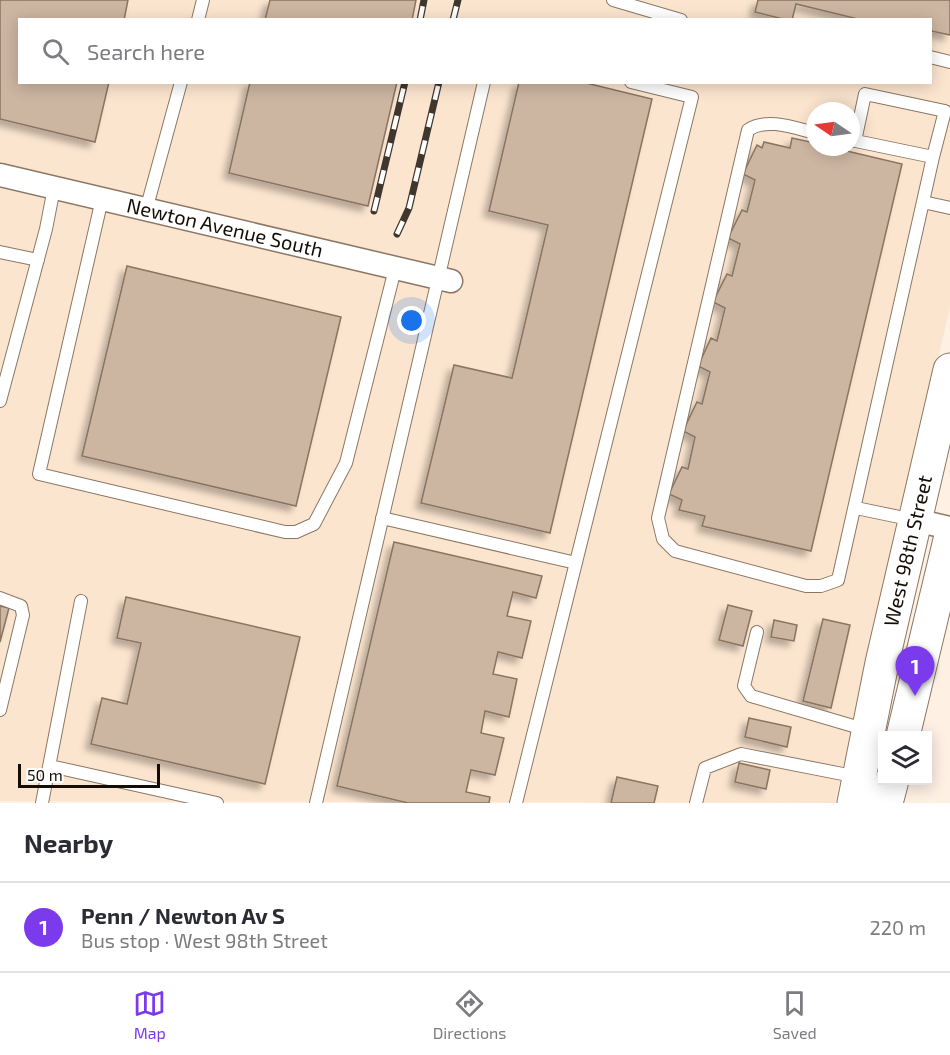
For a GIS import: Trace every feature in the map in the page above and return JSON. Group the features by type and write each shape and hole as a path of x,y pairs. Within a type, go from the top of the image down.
{"street":[{"name":"Newton Avenue South","path":"0,175 445,280"},
{"name":"West 98th Street","path":"856,790 950,370"},
{"path":"915,520 950,528"},
{"name":"West 98th Street","path":"904,731 950,540"},
{"path":"886,803 891,785"}],"lane":[{"path":"198,18 203,0"},
{"path":"613,0 674,18"},
{"path":"932,58 950,62"},
{"path":"146,210 180,84"},
{"path":"316,803 382,518 445,280 484,84"},
{"path":"516,803 692,97 639,84"},
{"path":"806,131 776,124 755,126 748,130 658,518 663,539 675,551 812,587 831,584 838,580 945,111 865,94 860,114"},
{"path":"860,142 933,157"},
{"path":"0,401 38,260 54,188"},
{"path":"102,199 39,474 50,477 285,532 306,529 320,517 346,463 395,269"},
{"path":"924,202 950,208"},
{"path":"0,252 38,260"},
{"path":"855,507 915,520"},
{"path":"382,518 576,562"},
{"path":"0,598 21,606 22,615 0,710"},
{"path":"42,803 81,601"},
{"path":"757,632 744,686 751,696 868,731"},
{"path":"696,803 705,768 741,754 856,790"},
{"path":"50,766 217,803"}],"shaded area":[{"path":"0,0 950,0 950,307 835,803 0,801"}],"building":[{"path":"0,0 128,0 124,18 18,18 18,84 109,84 95,142 0,119"},
{"path":"270,0 416,0 412,18 266,18"},
{"path":"758,0 950,0 950,35 932,31 932,18 854,18 796,4 792,18 779,18 755,12"},
{"path":"250,84 397,84 368,206 229,173"},
{"path":"519,84 590,84 652,99 550,533 421,503 454,365 512,378 548,225 489,211"},
{"path":"792,138 806,141 806,156 860,156 860,154 902,164 811,551 702,526 705,516 679,510 682,500 669,494 682,467 688,469 695,437 683,431 697,402 702,404 710,372 698,366 711,338 717,341 725,308 713,302 727,274 732,276 740,244 728,238 742,210 747,212 755,180 743,174 757,145 762,148 764,142 790,148"},
{"path":"127,266 341,317 296,506 82,456"},
{"path":"394,542 542,576 536,598 513,592 507,616 531,621 522,658 498,652 493,674 517,679 509,717 485,711 481,733 504,738 495,775 471,770 466,792 490,797 489,803 408,803 337,786"},
{"path":"126,597 300,637 265,784 91,744 102,698 127,704 141,643 117,638"},
{"path":"728,605 752,611 743,646 719,640"},
{"path":"0,606 9,608 0,642"},
{"path":"823,619 850,625 831,708 803,701"},
{"path":"774,620 797,625 794,641 771,637"},
{"path":"749,718 791,727 787,747 745,737"},
{"path":"739,763 770,770 766,789 735,782"},
{"path":"617,777 658,786 654,803 611,803"}],"railway":[{"path":"420,18 424,0"},
{"path":"454,18 458,0"},
{"path":"374,211 405,84"},
{"path":"397,234 409,208 439,84"}],"place":[{"name":"Penn / Newton Av S","path":"915,696"}]}
